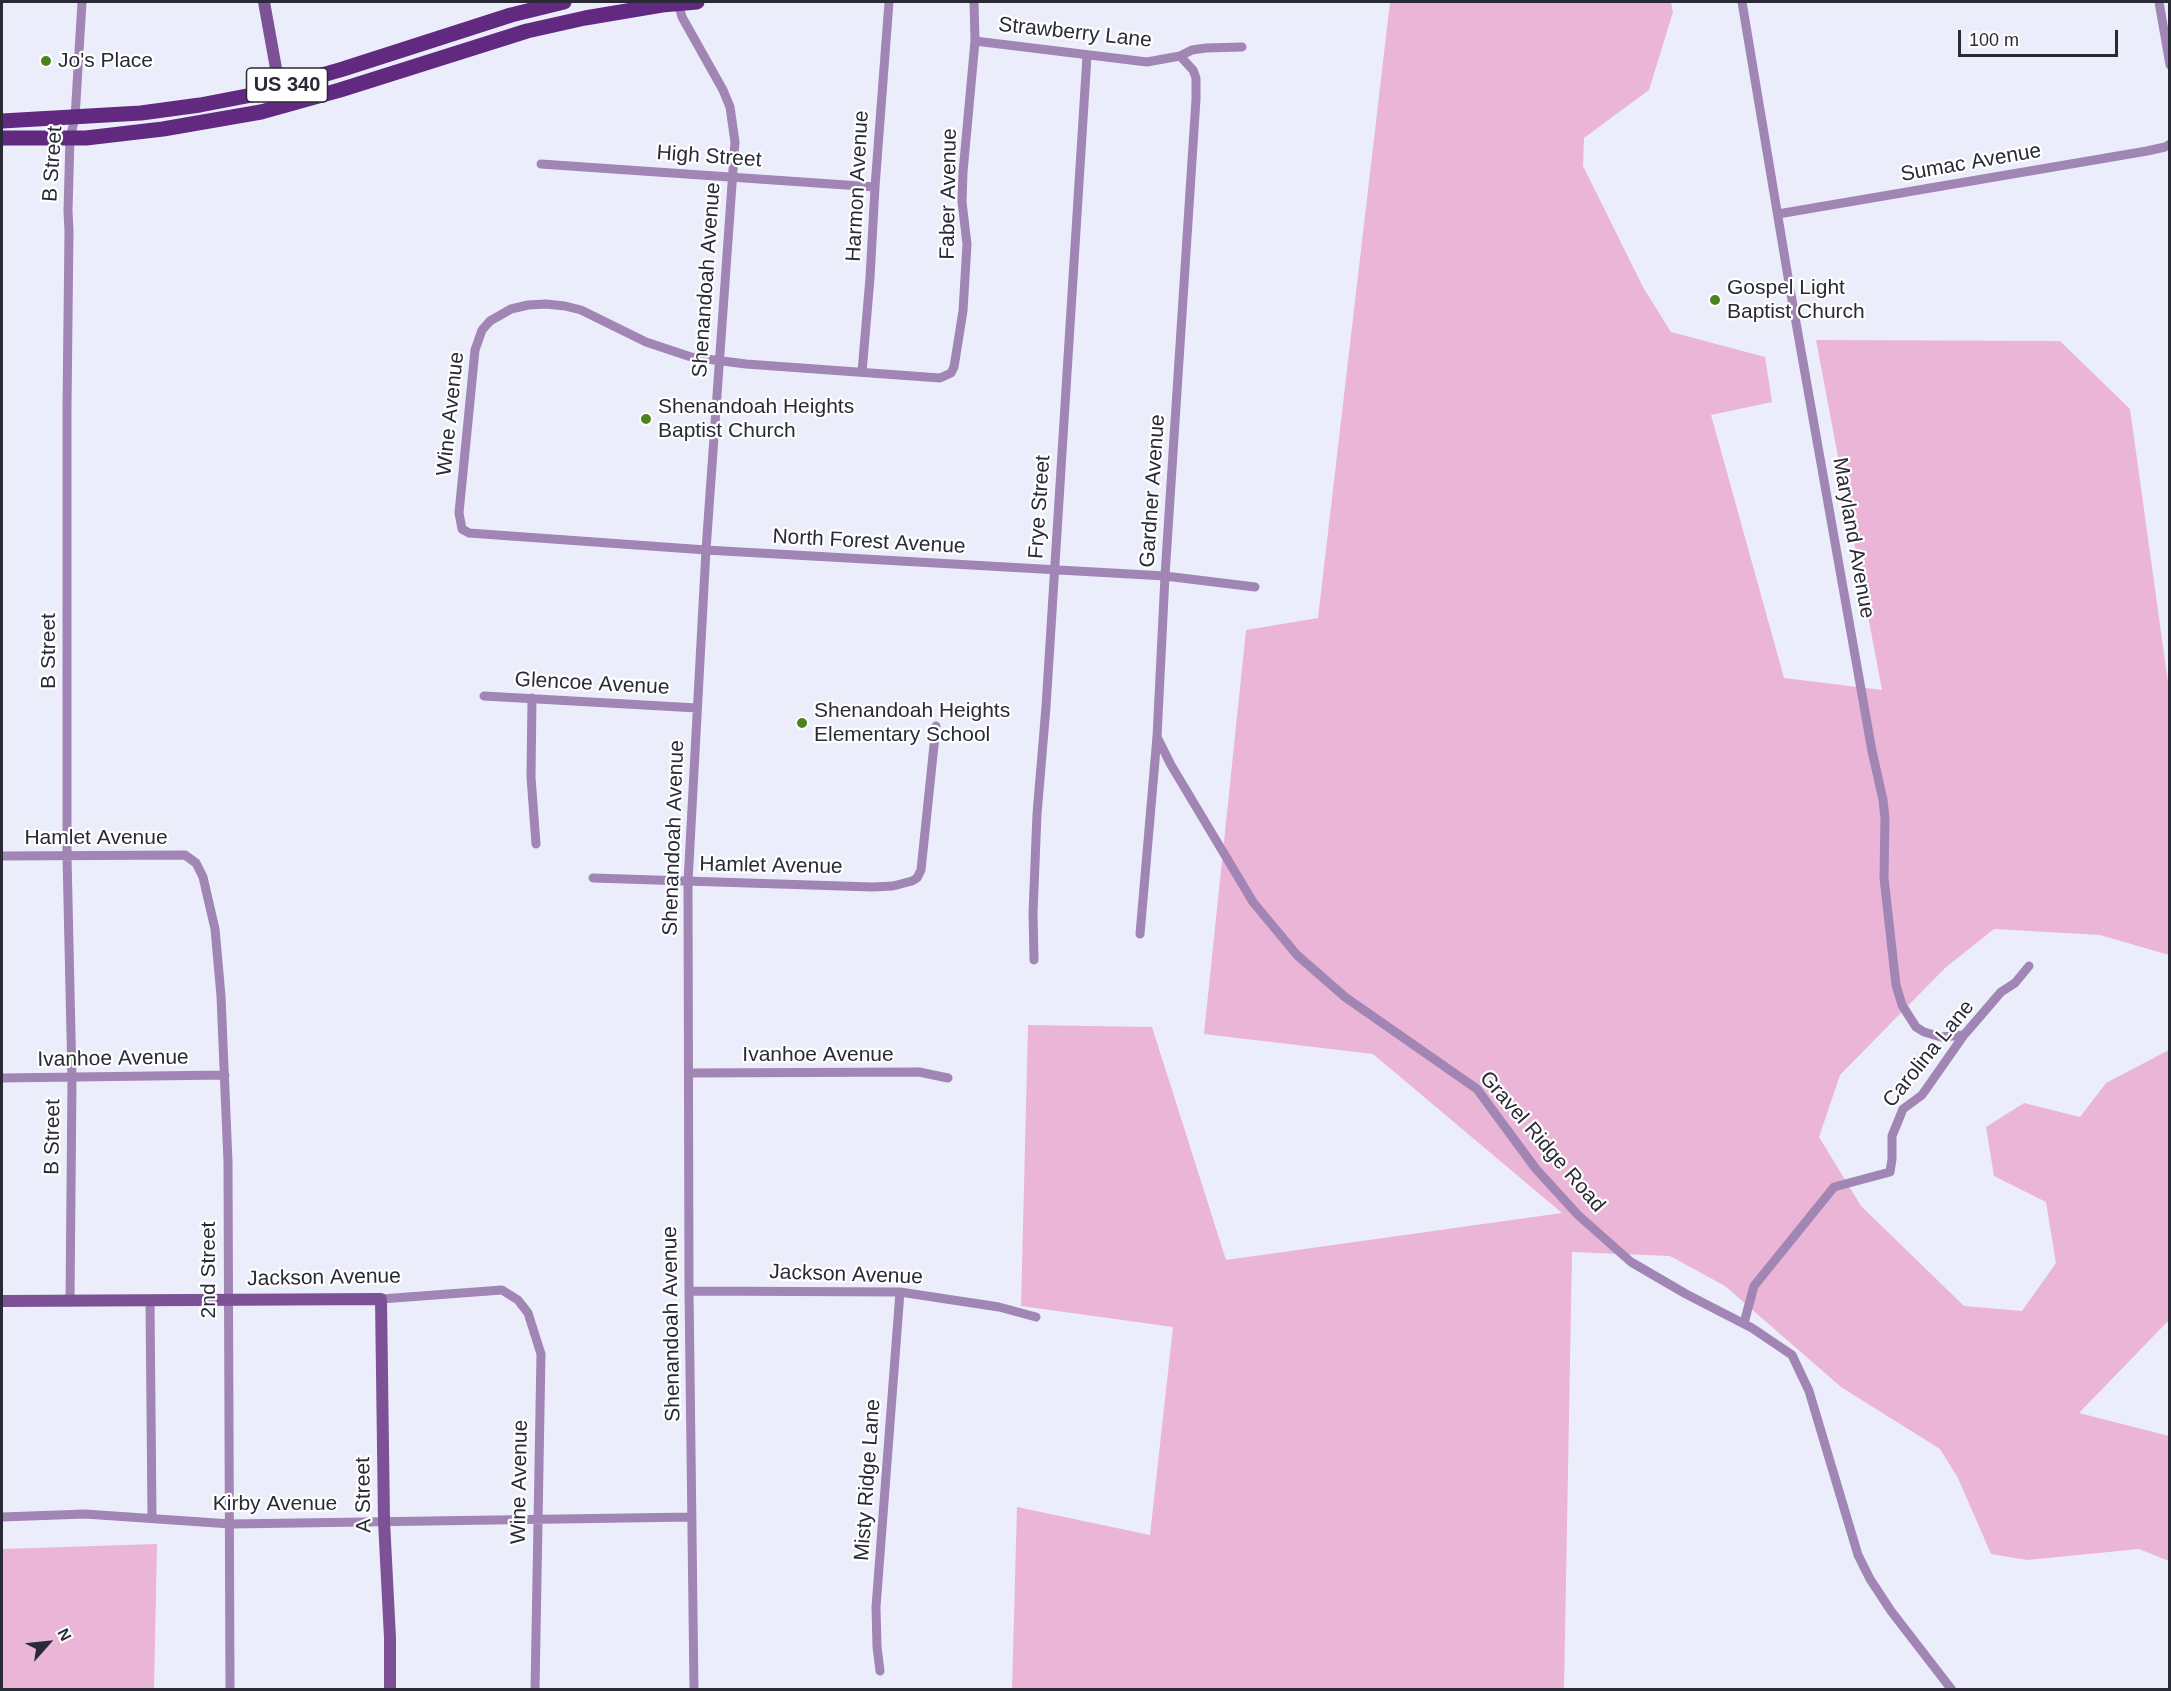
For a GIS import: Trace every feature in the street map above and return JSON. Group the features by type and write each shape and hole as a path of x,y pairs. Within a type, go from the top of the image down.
{"main road":[{"name":"US 340","path":"2,121 141,113 200,105 279,87 343,69 511,15 564,2"},
{"name":"US 340","path":"2,138 86,138 163,129 252,114 283,107 527,31 585,18 678,2 697,2"}],"street":[{"name":"B Street","path":"70,1302 72,1079 67,856 68,211 70,138 75,118 82,2"},
{"path":"264,2 283,107"},
{"name":"Shenandoah Avenue","path":"678,2 682,16 719,81 730,107 735,142 706,550 688,882 689,1291 694,1689"},
{"name":"Harmon Avenue","path":"862,372 889,2"},
{"name":"Faber Avenue","path":"862,372 939,378 946,376 954,367 963,311 967,244 963,172 975,41 974,2"},
{"name":"Maryland Avenue","path":"1742,2 1870,740 1883,800 1884,878 1896,985 1902,1005 1916,1027 1941,1037 1964,1035"},
{"path":"2159,2 2169,65"},
{"name":"Strawberry Lane","path":"975,41 1147,62 1180,56 1192,50 1242,47"},
{"name":"Frye Street","path":"1034,960 1033,904 1037,814 1087,56"},
{"name":"Gardner Avenue","path":"1140,934 1157,737 1165,576 1196,99 1196,78 1193,70 1180,56"},
{"name":"Sumac Avenue","path":"1778,214 2147,151 2169,144"},
{"name":"High Street","path":"541,164 874,187"},
{"name":"Wine Avenue","path":"481,533 462,529 459,513 475,350 477,339 490,321 500,314 528,305 557,305 581,310 670,351 720,361"},
{"path":"720,361 862,372"},
{"name":"North Forest Avenue","path":"481,533 706,550 1165,576 1255,586"},
{"name":"Glencoe Avenue","path":"484,696 697,708"},
{"path":"532,698 531,777 536,844"},
{"name":"Hamlet Avenue","path":"593,879 872,887 893,886 912,881 917,878 921,870 936,726"},
{"name":"Gravel Ridge Road","path":"1157,737 1224,856 1253,902 1271,926 1313,971 1370,1016 1477,1089 1536,1169 1578,1215 1631,1262 1686,1294 1744,1323 1792,1355 1809,1391 1858,1555 1870,1579 1891,1611 1952,1689"},
{"name":"Hamlet Avenue","path":"2,856 185,855 190,857"},
{"name":"2nd Street","path":"190,857 201,870 215,930 225,1075 228,1162 231,1524 230,1689"},
{"name":"Carolina Lane","path":"1744,1323 1754,1286 1834,1187 1890,1172 1892,1136 1903,1109 1922,1095 1964,1035 2001,992 2015,983 2029,966"},
{"name":"Ivanhoe Avenue","path":"689,1073 919,1072 948,1078"},
{"name":"Ivanhoe Avenue","path":"2,1078 72,1079 225,1075"},
{"name":"Wine Avenue","path":"502,1290 513,1295 523,1304 540,1351 535,1689"},
{"name":"Jackson Avenue","path":"2,1301 381,1299 502,1290"},
{"name":"Jackson Avenue","path":"689,1291 900,1292 999,1307 1036,1317"},
{"name":"Misty Ridge Lane","path":"880,1671 876,1607 900,1292"},
{"name":"A Street","path":"381,1299 384,1521 390,1638 390,1689"},
{"path":"150,1301 152,1517"},
{"name":"Kirby Avenue","path":"2,1517 85,1514 231,1524 692,1517"}],"shaded area":[{"path":"1390,2 1671,2 1673,12 1649,90 1584,138 1583,166 1644,289 1671,332 1765,357 1772,402 1711,415 1784,678 1882,690 1816,340 2060,341 2130,409 2169,690 2169,955 2100,935 1994,929 1945,968 1840,1075 1819,1137 1861,1206 1964,1306 2022,1311 2056,1263 2046,1202 1994,1176 1986,1127 2024,1103 2080,1117 2106,1083 2169,1050 2169,1320 2079,1413 2169,1436 2169,1561 2139,1549 2027,1560 1991,1554 1958,1478 1940,1449 1841,1387 1725,1286 1670,1256 1572,1252 1564,1689 1012,1690 1017,1507 1150,1535 1173,1327 1021,1306 1028,1025 1152,1027 1226,1260 1562,1213 1373,1054 1204,1034 1246,630 1318,618"},
{"path":"157,1544 154,1689 2,1689 2,1549"}],"place":[{"name":"Jo's Place","path":"46,61"},
{"name":"Gospel Light Baptist Church","path":"1715,300"},
{"name":"Shenandoah Heights Baptist Church","path":"646,419"},
{"name":"Shenandoah Heights Elementary School","path":"802,723"}]}
